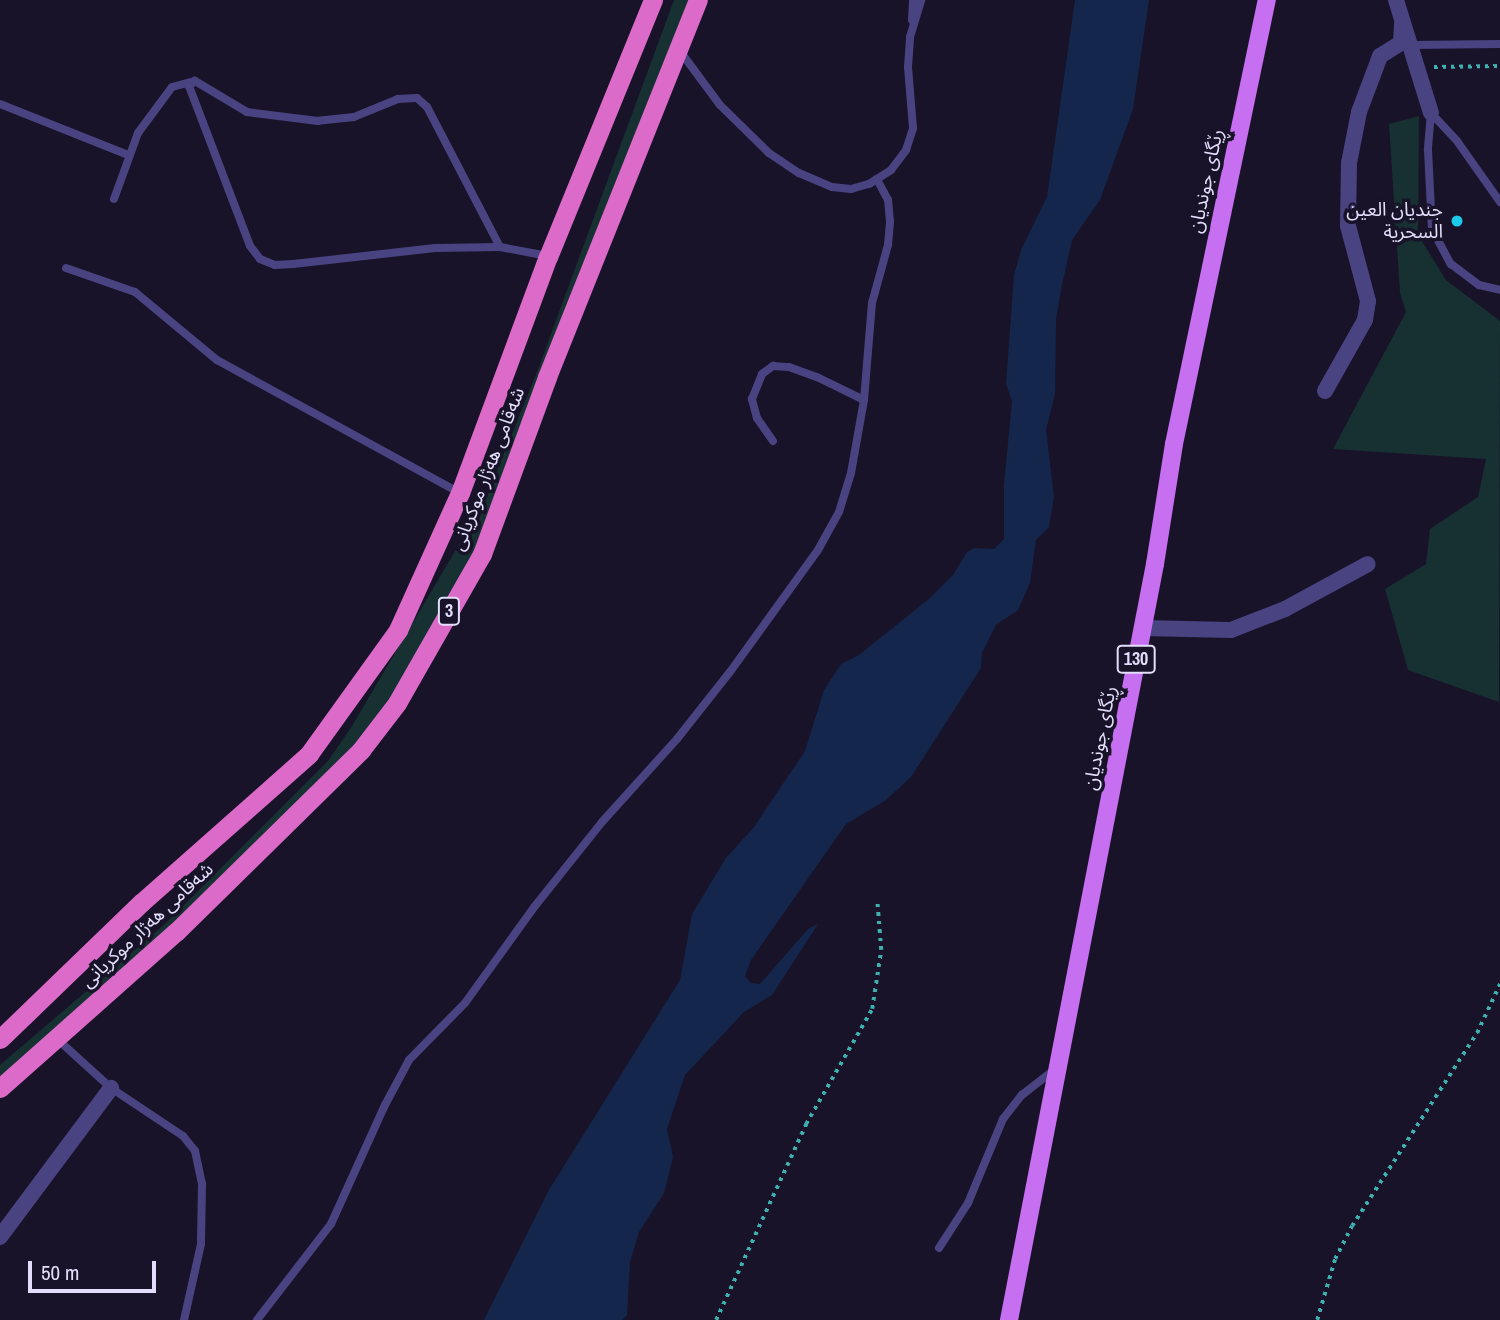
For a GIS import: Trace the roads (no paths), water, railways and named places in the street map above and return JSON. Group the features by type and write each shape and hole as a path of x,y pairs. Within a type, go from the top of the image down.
{"highway":[{"name":"شەقامی ھەژار موکریانی","path":"0,1039 142,902 309,754 398,630 460,493 548,257 653,0"},
{"name":"شەقامی ھەژار موکریانی","path":"0,1088 176,932 361,750 397,703 482,554 547,377 698,0"}],"main road":[{"name":"ڕێگای جوندیان","path":"1009,1320 1142,628 1177,430 1267,0"}],"street":[{"path":"1396,0 1431,113"},
{"path":"1325,391 1365,320 1368,301 1348,226 1349,163 1359,112 1367,89 1381,56 1401,43 1402,24"},
{"path":"1142,628 1231,630 1285,608 1368,564"},
{"path":"0,1237 111,1088"}],"lane":[{"path":"678,49 720,105 768,153 799,173 832,187 851,189 877,179 891,170 906,150 913,128 908,67 913,0"},
{"path":"910,37 921,0"},
{"path":"1410,45 1500,44"},
{"path":"114,199 138,133 172,87 195,81 247,112 318,121 354,117 398,99 417,98 427,107 500,247"},
{"path":"191,82 189,86 213,154 250,246 260,259 275,265 435,248 500,247 548,257"},
{"path":"0,103 128,155"},
{"path":"1431,113 1457,142 1500,202"},
{"path":"1431,113 1428,150 1432,229 1451,264 1479,285 1500,290"},
{"path":"257,1320 331,1224 385,1105 409,1060 465,1003 535,906 601,822 677,739 730,672 818,550 839,512 852,473 864,400 872,303 890,222 888,200 877,179"},
{"path":"66,268 135,292 217,360 460,493"},
{"path":"773,441 757,418 752,399 762,374 773,366 817,377 864,400"},
{"path":"56,1038 111,1088 183,1136 195,1151 202,1184 201,1244 184,1320"},
{"path":"939,1248 968,1203 1003,1119 1022,1095 1057,1067"}],"water":[{"path":"1075,0 1149,0 1133,109 1100,200 1072,240 1062,285 1056,319 1055,394 1046,430 1054,497 1049,527 1036,540 1030,583 1018,610 996,625 982,653 981,668 911,777 886,800 846,824 751,960 745,976 751,983 760,984 808,929 818,924 772,995 744,1012 685,1075 667,1129 673,1157 664,1193 639,1232 630,1262 627,1315 622,1320 484,1320 549,1190 680,980 692,914 726,858 754,827 805,751 824,690 841,664 859,655 930,598 953,575 967,552 974,548 994,549 1004,539 1004,485 1012,401 1006,384 1014,275 1021,250 1047,197"}],"place":[{"name":"جنديان العين السحرية","path":"1457,221"}]}
